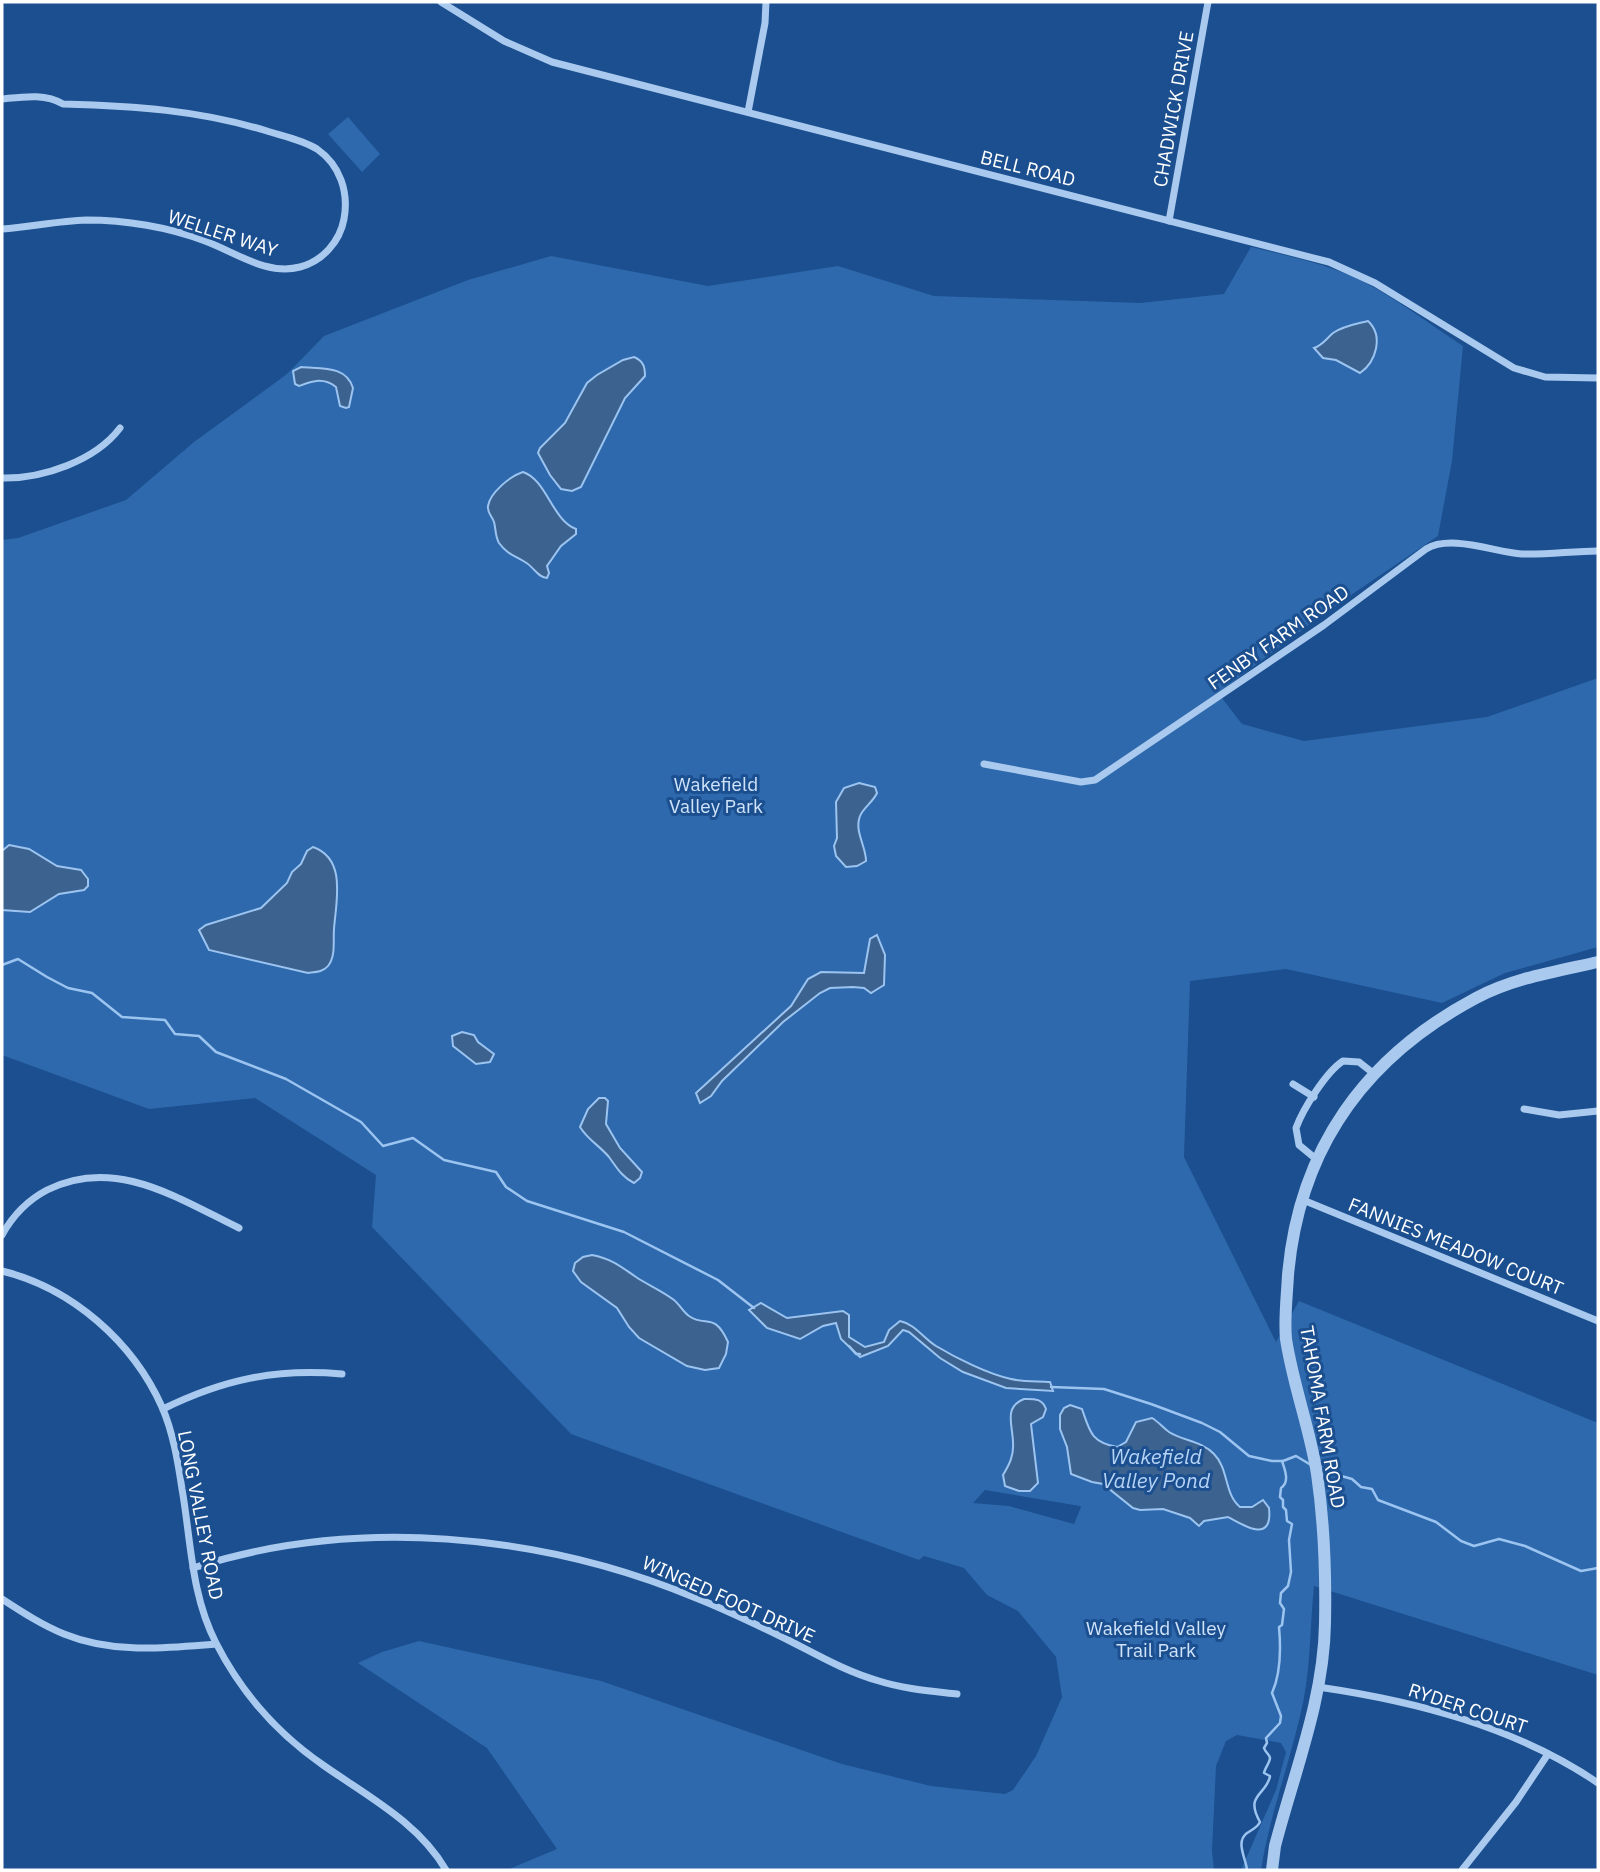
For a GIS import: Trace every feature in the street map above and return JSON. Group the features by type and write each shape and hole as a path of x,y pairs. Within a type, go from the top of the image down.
{"street":[{"name":"BELL ROAD","path":"441,2 504,41 536,57 1295,252 1356,273 1514,368 1545,377 1598,378"},
{"path":"748,112 765,23 766,2"},
{"name":"CHADWICK DRIVE","path":"1169,221 1208,2"},
{"name":"WELLER WAY","path":"2,99 26,96 54,99 64,104 176,110 228,119 288,138 315,148 328,158 339,174 345,190 345,211 342,229 332,247 319,258 301,267 279,269 248,260 228,249 189,235 144,226 87,220 2,229"},
{"path":"2,478 42,473 78,460 105,445 120,428"},
{"name":"FENBY FARM ROAD","path":"984,764 1081,782 1095,780 1324,625 1437,544 1477,546 1523,554 1598,551"},
{"name":"TAHOMA FARM ROAD","path":"1272,1870 1275,1846 1318,1687 1325,1625 1322,1528 1317,1474 1286,1337 1290,1252 1316,1159 1373,1073 1423,1031 1478,997 1511,983 1598,962"},
{"path":"1316,1159 1299,1145 1295,1135 1298,1122 1332,1069 1343,1061 1359,1062 1373,1073"},
{"path":"1293,1084 1314,1097"},
{"path":"1524,1109 1559,1115 1598,1111"},
{"path":"2,1235 15,1216 42,1193 69,1181 106,1176 139,1182 239,1228"},
{"name":"FANNIES MEADOW COURT","path":"1303,1200 1598,1321"},
{"name":"LONG VALLEY ROAD","path":"2,1271 55,1293 79,1307 111,1333 138,1367 163,1409 181,1480 193,1568 201,1602 216,1643 252,1700 302,1750 410,1827 433,1850 446,1870"},
{"path":"163,1409 200,1391 237,1380 310,1373 342,1374"},
{"name":"WINGED FOOT DRIVE","path":"193,1568 229,1556 270,1549 374,1538 467,1541 526,1548 602,1564 664,1585 865,1677 897,1686 957,1694"},
{"path":"2,1599 46,1626 93,1644 135,1649 216,1643"},
{"name":"RYDER COURT","path":"1318,1687 1386,1698 1420,1707 1521,1741 1598,1783"},
{"path":"1462,1870 1516,1802 1548,1754"}],"green space":[{"path":"348,117 380,154 362,172 328,134"},
{"name":"Wakefield Valley Park","path":"1251,247 1313,263 1364,282 1463,346 1452,461 1438,536 1326,612 1218,693 1242,724 1304,741 1487,717 1598,678 1598,947 1505,973 1442,1003 1286,969 1190,981 1184,1157 1276,1342 1299,1301 1598,1423 1598,1675 1314,1586 1306,1688 1261,1870 1241,1870 1276,1790 1286,1752 1281,1743 1237,1735 1226,1741 1216,1766 1212,1851 1214,1870 507,1870 557,1849 487,1748 358,1663 382,1652 419,1641 601,1681 842,1764 931,1786 1005,1794 1013,1790 1036,1756 1062,1697 1056,1657 1018,1611 987,1595 964,1568 924,1556 919,1560 571,1434 372,1227 376,1175 255,1098 149,1109 2,1055 2,540 18,538 126,500 194,442 287,374 324,336 468,280 551,256 708,286 838,266 934,296 1140,303 1224,294","holes":["985,1490 1080,1506 1074,1524 1009,1506 973,1503"]}],"water":[{"path":"1368,321 1376,334 1376,348 1374,356 1360,373 1336,360 1323,358 1314,348 1337,331"},
{"path":"634,357 643,364 645,376 625,398 581,487 572,491 561,489 538,453 540,448 565,423 587,383 623,360"},
{"path":"301,367 324,368 345,375 353,388 349,407 340,406 336,387 327,382 313,381 299,386 295,384 293,371"},
{"path":"523,472 538,483 561,517 576,529 576,534 561,546 547,566 547,578 502,547 488,511 490,501 497,491 507,481"},
{"path":"859,783 875,787 877,793 861,813 859,822 866,861 857,866 846,867 836,856 834,846 837,838 836,802 844,788"},
{"path":"9,845 29,849 57,866 81,870 88,879 88,886 84,890 59,894 30,912 2,910 2,851"},
{"path":"313,847 331,861 337,882 333,953 328,966 321,971 308,973 209,950 199,930 206,925 261,908 287,883 307,851"},
{"path":"877,935 885,955 884,985 871,993 864,988 853,987 830,988 820,993 783,1022 722,1081 711,1096 700,1103 696,1093 791,1006 808,979 821,972 864,973 870,939"},
{"path":"462,1032 474,1035 478,1042 494,1054 490,1062 476,1064 453,1046 452,1036"},
{"path":"599,1098 608,1101 606,1124 620,1148 642,1172 634,1183 623,1175 580,1127 588,1109"},
{"path":"592,1255 616,1263 674,1300 689,1316 714,1323 728,1342 719,1368 705,1370 687,1366 639,1338 617,1308 581,1282 573,1271 575,1263"},
{"path":"761,1303 787,1318 843,1311 849,1315 849,1337 865,1347 884,1342 889,1330 900,1321 915,1328 936,1346 972,1365 1011,1379 1050,1382 1053,1391 1006,1388 963,1372 903,1330 888,1346 860,1357 841,1339 836,1323 823,1326 800,1339 767,1328 749,1310"},
{"path":"1024,1399 1040,1401 1046,1409 1043,1417 1031,1424 1038,1483 1030,1491 1019,1491 1005,1486 1003,1475 1013,1452 1011,1412 1017,1402"},
{"name":"Wakefield Valley Pond","path":"1070,1405 1082,1409 1093,1435 1108,1445 1117,1447 1126,1442 1136,1422 1152,1418 1174,1435 1204,1446 1219,1460 1231,1495 1240,1507 1252,1507 1263,1500 1269,1508 1267,1526 1262,1529 1249,1528 1228,1517 1204,1521 1199,1526 1190,1518 1163,1509 1133,1508 1103,1484 1071,1474 1067,1447 1060,1429 1060,1415 1064,1408"}],"waterway":[{"path":"2,965 18,959 68,988 92,993 122,1017 165,1020 175,1034 199,1036 216,1052 286,1079 361,1122 383,1146 413,1138 444,1160 496,1172 506,1187 527,1201 624,1232 718,1280 754,1308"},
{"path":"849,1346 856,1354 860,1354"},
{"path":"1051,1387 1104,1389 1202,1423 1220,1432 1249,1456 1272,1461 1283,1461 1296,1456 1311,1465"},
{"path":"1247,1870 1242,1841 1260,1822 1254,1806 1255,1800 1270,1776 1264,1773 1270,1758 1264,1748 1266,1738 1280,1723 1281,1716 1272,1693 1280,1661 1279,1627 1282,1625 1284,1609 1280,1603 1281,1593 1288,1586 1291,1572 1289,1540 1292,1524 1287,1521 1286,1510 1280,1497 1286,1479 1282,1461"},
{"path":"1320,1470 1352,1479 1361,1487 1372,1489 1378,1500 1436,1522 1461,1541 1474,1546 1499,1539 1525,1546 1581,1571 1598,1568"}],"park label":[{"name":"Wakefield Valley Trail Park","path":"1156,1639"}]}
